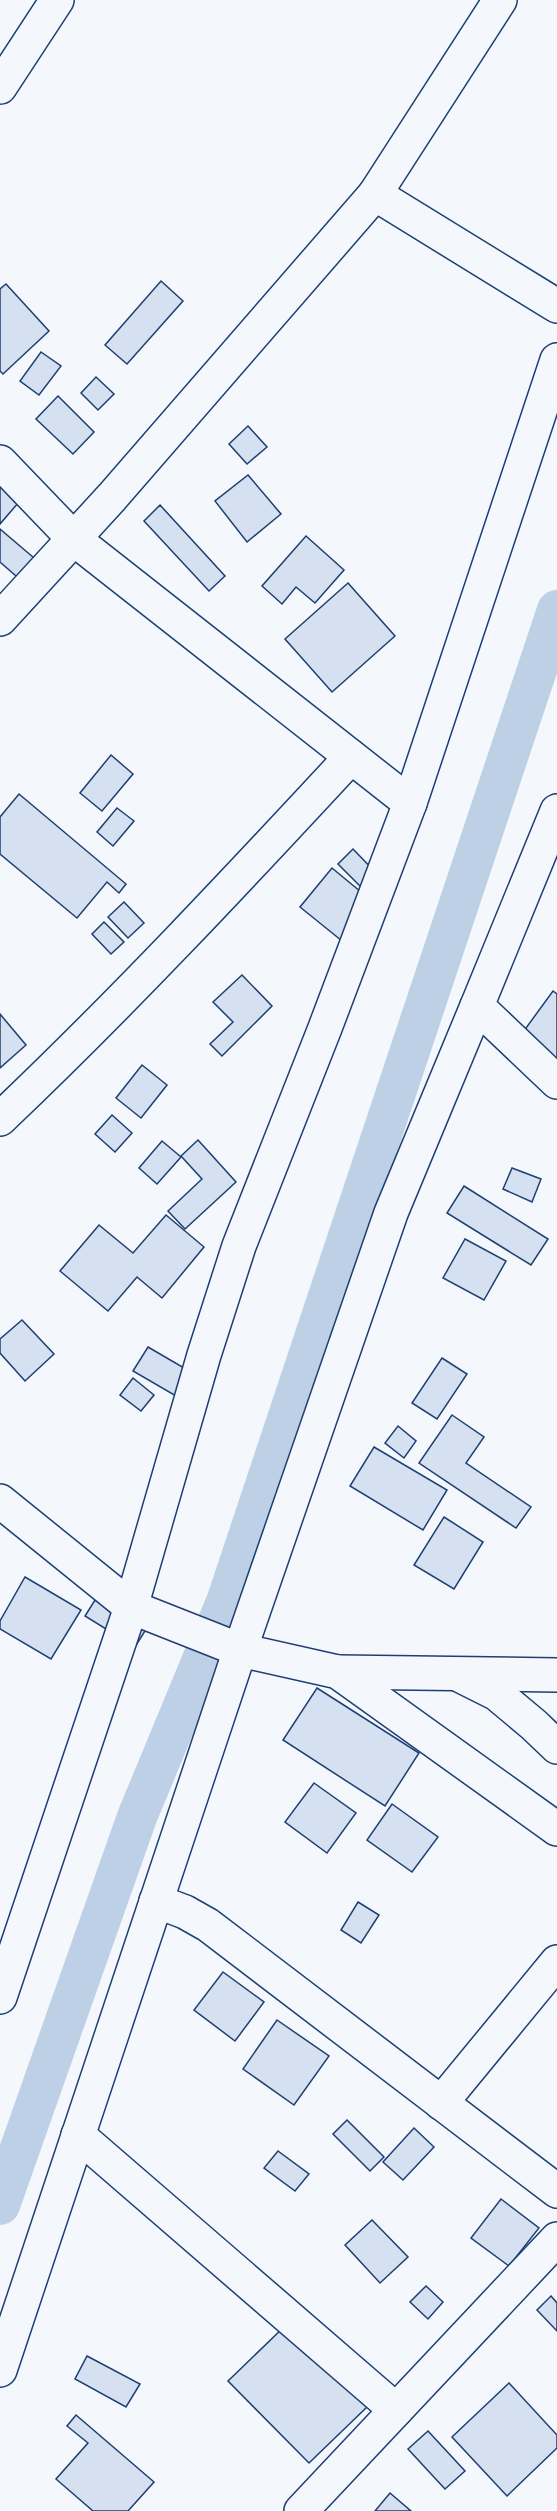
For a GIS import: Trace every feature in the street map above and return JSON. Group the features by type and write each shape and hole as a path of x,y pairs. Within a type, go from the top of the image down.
{"street":[{"path":"0,87 57,0"},
{"path":"0,619 74,538 375,194 500,0"},
{"path":"375,194 557,306"},
{"path":"0,1996 10,1931 143,1611 204,1356 238,1246 330,1016 410,803 557,360"},
{"path":"0,462 74,538 410,803"},
{"path":"0,1119 63,1059 239,878 351,757"},
{"path":"0,2370 240,1650 391,1213 557,811"},
{"path":"477,1006 557,1082"},
{"path":"0,1501 143,1611 240,1650 338,1672 557,1675"},
{"path":"338,1672 557,1829"},
{"path":"454,1673 497,1694 557,1747"},
{"path":"156,1901 185,1912 208,1925 557,2191"},
{"path":"441,2103 557,1962"},
{"path":"78,2135 396,2410"},
{"path":"301,2511 557,2239"}],"building":[{"path":"161,281 183,301 127,364 105,345"},
{"path":"6,284 49,331 3,374 0,371 0,289"},
{"path":"41,352 61,366 39,395 20,381"},
{"path":"96,377 114,394 98,410 81,393"},
{"path":"58,396 94,432 73,454 36,419"},
{"path":"248,426 267,447 247,464 229,444"},
{"path":"0,474 25,495 0,524"},
{"path":"248,475 281,514 247,542 215,501"},
{"path":"160,505 225,576 209,591 144,521"},
{"path":"0,529 40,563 24,583 0,562"},
{"path":"306,536 344,570 315,603 296,587 282,604 262,586"},
{"path":"348,583 395,636 332,692 285,639"},
{"path":"111,755 133,774 102,811 80,793"},
{"path":"19,794 126,884 119,893 107,882 77,918 0,854 0,817"},
{"path":"117,808 134,821 113,846 97,832"},
{"path":"353,849 379,876 364,890 338,864"},
{"path":"332,868 384,911 352,949 300,907"},
{"path":"124,902 144,923 128,938 108,917"},
{"path":"104,922 124,942 111,954 92,934"},
{"path":"242,975 272,1006 222,1056 210,1044 233,1022 213,1002"},
{"path":"553,991 557,994 557,1067 518,1039"},
{"path":"0,1014 26,1045 0,1068"},
{"path":"142,1065 167,1085 141,1118 116,1098"},
{"path":"112,1115 132,1133 115,1152 95,1134"},
{"path":"198,1140 236,1182 185,1229 168,1211 202,1179 181,1156"},
{"path":"162,1141 181,1157 157,1184 139,1168"},
{"path":"512,1168 541,1179 532,1202 503,1189"},
{"path":"464,1186 548,1239 531,1265 447,1213"},
{"path":"166,1215 204,1247 162,1298 137,1277 108,1311 60,1271 99,1225 133,1253"},
{"path":"465,1239 506,1261 484,1300 443,1278"},
{"path":"22,1320 54,1354 25,1381 0,1353 0,1339"},
{"path":"148,1347 191,1372 176,1396 133,1371"},
{"path":"442,1358 467,1374 437,1419 412,1403"},
{"path":"133,1378 154,1395 141,1411 120,1395"},
{"path":"452,1415 484,1437 466,1463 531,1507 516,1528 419,1463"},
{"path":"398,1426 416,1441 404,1458 385,1443"},
{"path":"374,1447 447,1490 423,1530 350,1486"},
{"path":"444,1517 483,1542 454,1589 414,1565"},
{"path":"25,1577 81,1610 51,1659 0,1629 0,1621"},
{"path":"95,1600 145,1631 135,1647 85,1616"},
{"path":"317,1688 419,1753 385,1806 283,1740"},
{"path":"314,1783 356,1813 327,1853 285,1822"},
{"path":"392,1804 438,1837 412,1872 367,1840"},
{"path":"358,1902 379,1915 361,1943 341,1930"},
{"path":"223,1972 264,2002 235,2041 194,2010"},
{"path":"277,2020 329,2056 294,2105 243,2069"},
{"path":"347,2120 384,2157 370,2171 333,2134"},
{"path":"414,2128 434,2147 403,2180 383,2162"},
{"path":"278,2151 309,2174 295,2191 264,2168"},
{"path":"501,2199 539,2228 509,2266 471,2238"},
{"path":"372,2220 408,2257 380,2283 345,2245"},
{"path":"426,2286 443,2302 428,2319 410,2302"},
{"path":"551,2296 557,2303 557,2331 537,2310"},
{"path":"286,2325 367,2407 309,2463 228,2381"},
{"path":"87,2356 140,2384 126,2407 75,2379"},
{"path":"509,2383 557,2435 557,2448 507,2496 452,2437"},
{"path":"76,2415 154,2482 128,2511 93,2511 56,2479 88,2443 67,2426"},
{"path":"428,2431 465,2471 445,2489 408,2449"},
{"path":"390,2493 411,2511 375,2511"}],"waterway":[{"path":"0,2205 137,1817 226,1602 557,610"}]}
